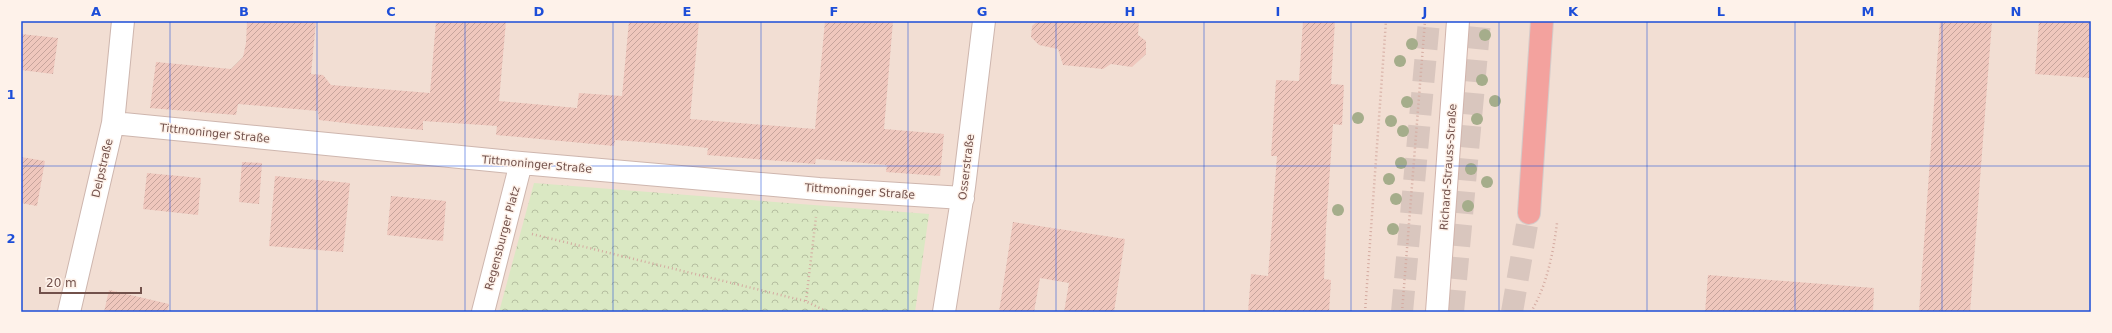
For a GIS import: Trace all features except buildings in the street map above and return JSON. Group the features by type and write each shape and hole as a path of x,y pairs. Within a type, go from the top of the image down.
{"highway":[{"path":"1529,213 1542,21"}],"street":[{"name":"Delpstraße","path":"69,312 113,123 123,21"},
{"name":"Osserstraße","path":"944,312 963,198 984,21"},
{"name":"Richard-Strauss-Straße","path":"1437,312 1458,21"},
{"name":"Tittmoninger Straße","path":"113,123 521,163 819,188 963,198"},
{"name":"Regensburger Platz","path":"483,312 521,163"}],"path":[{"path":"1365,312 1386,21"},
{"path":"1402,312 1425,21"},
{"path":"806,301 819,188"},
{"path":"531,234 806,301 828,312"}],"shaded area":[{"path":"21,21 2091,21 2091,312 21,312"}],"green space":[{"path":"534,183 929,214 915,312 499,312"}],"tunnel":[{"path":"1402,312 1429,21"},
{"path":"1453,312 1480,21"},
{"path":"1512,312 1529,213"}]}
